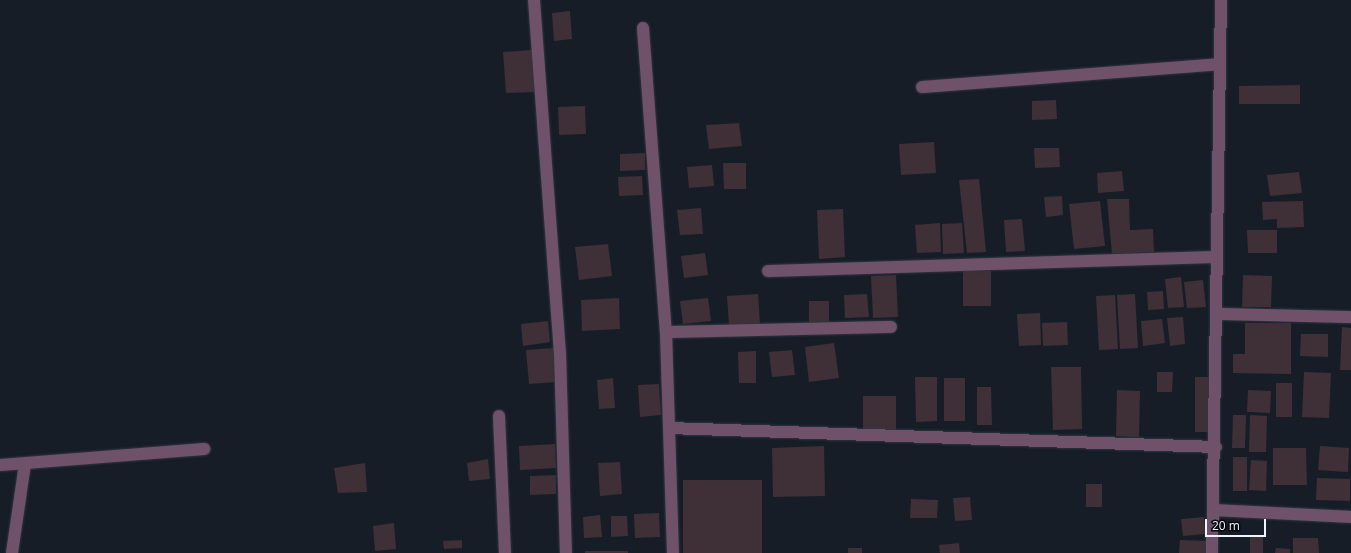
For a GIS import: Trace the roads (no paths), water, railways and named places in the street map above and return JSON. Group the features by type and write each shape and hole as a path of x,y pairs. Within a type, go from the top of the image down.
{"street":[{"path":"534,0 560,353 566,553"},
{"path":"1212,553 1215,510 1217,314 1216,257 1221,0"},
{"path":"643,28 666,332 673,553"},
{"path":"922,87 1219,64"},
{"path":"768,271 848,266 1216,257"},
{"path":"1217,314 1351,317"},
{"path":"666,332 891,327"},
{"path":"500,416 505,553"},
{"path":"669,428 1216,447"},
{"path":"0,466 204,449"},
{"path":"12,553 25,464"},
{"path":"1215,510 1351,517"}]}
